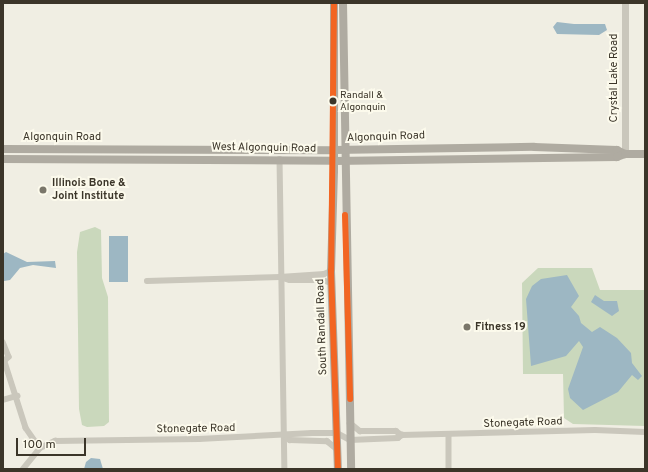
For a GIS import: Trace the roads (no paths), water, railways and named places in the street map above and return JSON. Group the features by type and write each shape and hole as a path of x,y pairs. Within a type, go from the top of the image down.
{"main road":[{"name":"South Randall Road","path":"334,3 334,160 331,271 333,284 338,469"},
{"path":"343,3 344,160 351,469"},
{"path":"404,159 448,153 454,147"},
{"name":"Algonquin Road","path":"3,149 334,150 517,147 617,150 624,154"},
{"path":"453,158 466,154 512,150 517,147"},
{"name":"West Algonquin Road","path":"3,159 133,161 280,159 344,160 617,157 624,154 645,154"}],"street":[{"name":"Crystal Lake Road","path":"624,154 625,3"},
{"path":"280,159 280,277 286,436 285,469"},
{"path":"147,281 280,277 324,274 331,271"},
{"path":"280,277 290,280 322,280 333,284"},
{"path":"3,342 9,357 4,363 17,396 26,428 40,448 23,469"},
{"path":"3,400 17,396"},
{"name":"Stonegate Road","path":"350,423 360,432 396,432 402,435 449,436 595,430 645,432"},
{"name":"Stonegate Road","path":"40,448 55,441 286,436 291,433 337,433 350,440 398,438 402,435"},
{"name":"Stonegate Road","path":"286,436 290,440 327,441 338,450"},
{"path":"449,436 449,469"}],"water":[{"path":"557,22 574,24 605,24 607,30 599,35 557,34 553,27"},
{"path":"109,236 128,236 128,282 109,282"},
{"path":"6,252 27,262 55,261 56,268 33,265 20,268 10,280 4,281 3,254"},
{"path":"567,275 579,296 571,307 579,316 581,323 592,332 600,327 617,338 631,353 632,363 642,376 638,380 632,375 618,392 583,410 570,398 568,389 583,347 579,341 566,356 531,366 526,299 532,286 541,279"},
{"path":"595,295 604,301 617,301 619,311 612,316 591,302"},
{"path":"91,458 100,459 103,469 84,469 86,462"}],"place":[{"name":"Randall & Algonquin","path":"333,101"},
{"name":"Illinois Bone & Joint Institute","path":"43,190"},
{"name":"Fitness 19","path":"467,327"}]}
